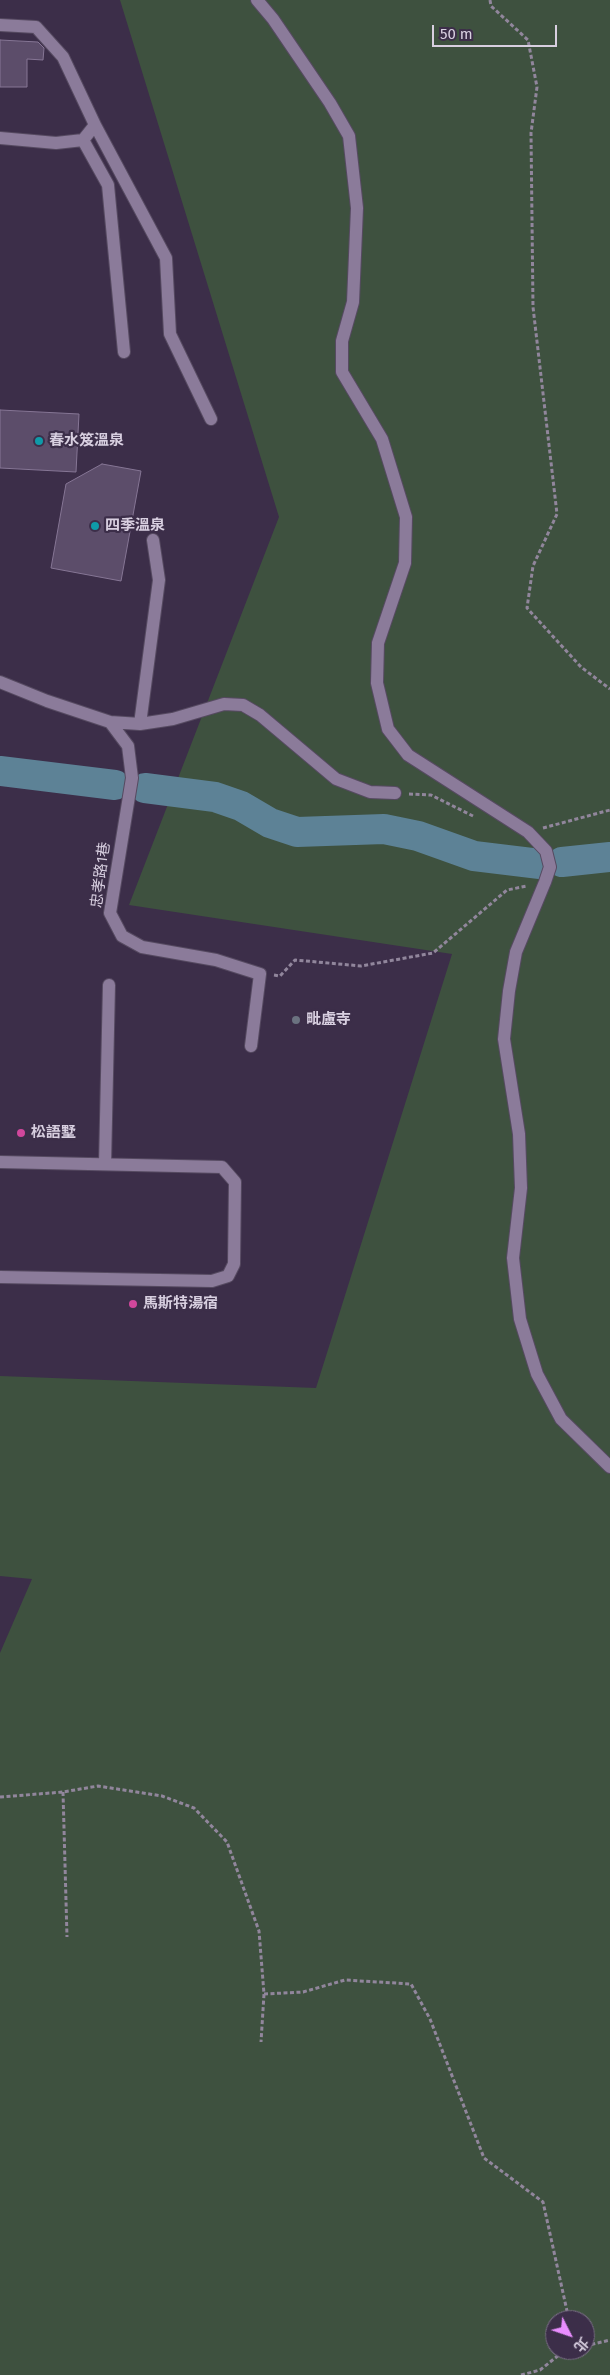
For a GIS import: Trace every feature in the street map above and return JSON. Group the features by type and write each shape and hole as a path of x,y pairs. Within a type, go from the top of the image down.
{"street":[{"path":"256,0 330,102 349,136 357,208 353,302 342,341 342,372 382,439 406,517 405,563 378,643 377,682 388,729 408,754 528,832 546,851 550,867 516,952 504,1039 519,1134 521,1188 512,1258 520,1319 537,1374 560,1419 610,1466"},
{"path":"0,25 36,27 63,57 95,125 166,258 170,334 211,419"},
{"path":"0,138 56,142 83,140 95,125"},
{"path":"83,140 108,185 124,352"},
{"path":"140,724 159,580 153,540"},
{"path":"0,682 110,722 140,724 173,719 224,704 243,705 260,715 336,779 370,792 395,793"},
{"name":"忠孝路1巷","path":"110,722 128,746 132,778 110,913 122,936 142,947 216,960 260,974"},
{"path":"251,1046 260,974"},
{"path":"105,1164 109,985"},
{"path":"0,1162 222,1167 235,1182 234,1264 228,1276 212,1281 0,1277"}],"path":[{"path":"490,0 491,6 528,40 537,87 531,133 533,307 557,514 533,566 527,608 581,667 610,689"},
{"path":"395,793 431,796 476,817"},
{"path":"528,832 610,810"},
{"path":"260,974 280,976 295,960 361,966 433,953 507,890"},
{"path":"0,1797 63,1792 98,1786 162,1796 194,1808 227,1842 259,1931 264,1994 261,2042"},
{"path":"63,1792 67,1937"},
{"path":"264,1994 303,1992 345,1980 411,1984 430,2019 484,2158 543,2202 567,2310"},
{"path":"595,2344 610,2340"},
{"path":"521,2375 540,2370 553,2360"}],"green space":[{"path":"120,0 610,0 610,2375 0,2375 0,1653 32,1579 0,1576 0,1376 316,1388 452,954 129,905 279,517"}],"building":[{"path":"0,40 38,42 44,48 43,60 27,59 27,87 0,87"},
{"name":"春水笈溫泉","path":"0,410 79,414 76,472 0,468"},
{"name":"四季溫泉","path":"102,464 141,471 121,581 51,568 66,484"}],"waterway":[{"path":"0,771 115,785"},
{"path":"145,788 215,797 241,806 270,823 297,832 384,829 418,836 474,856 540,864"},
{"path":"562,862 610,857"}],"place":[{"name":"春水笈溫泉","path":"39,441"},
{"name":"四季溫泉","path":"95,526"},
{"name":"毗盧寺","path":"296,1020"},
{"name":"松語墅","path":"21,1133"},
{"name":"馬斯特湯宿","path":"133,1304"}]}
